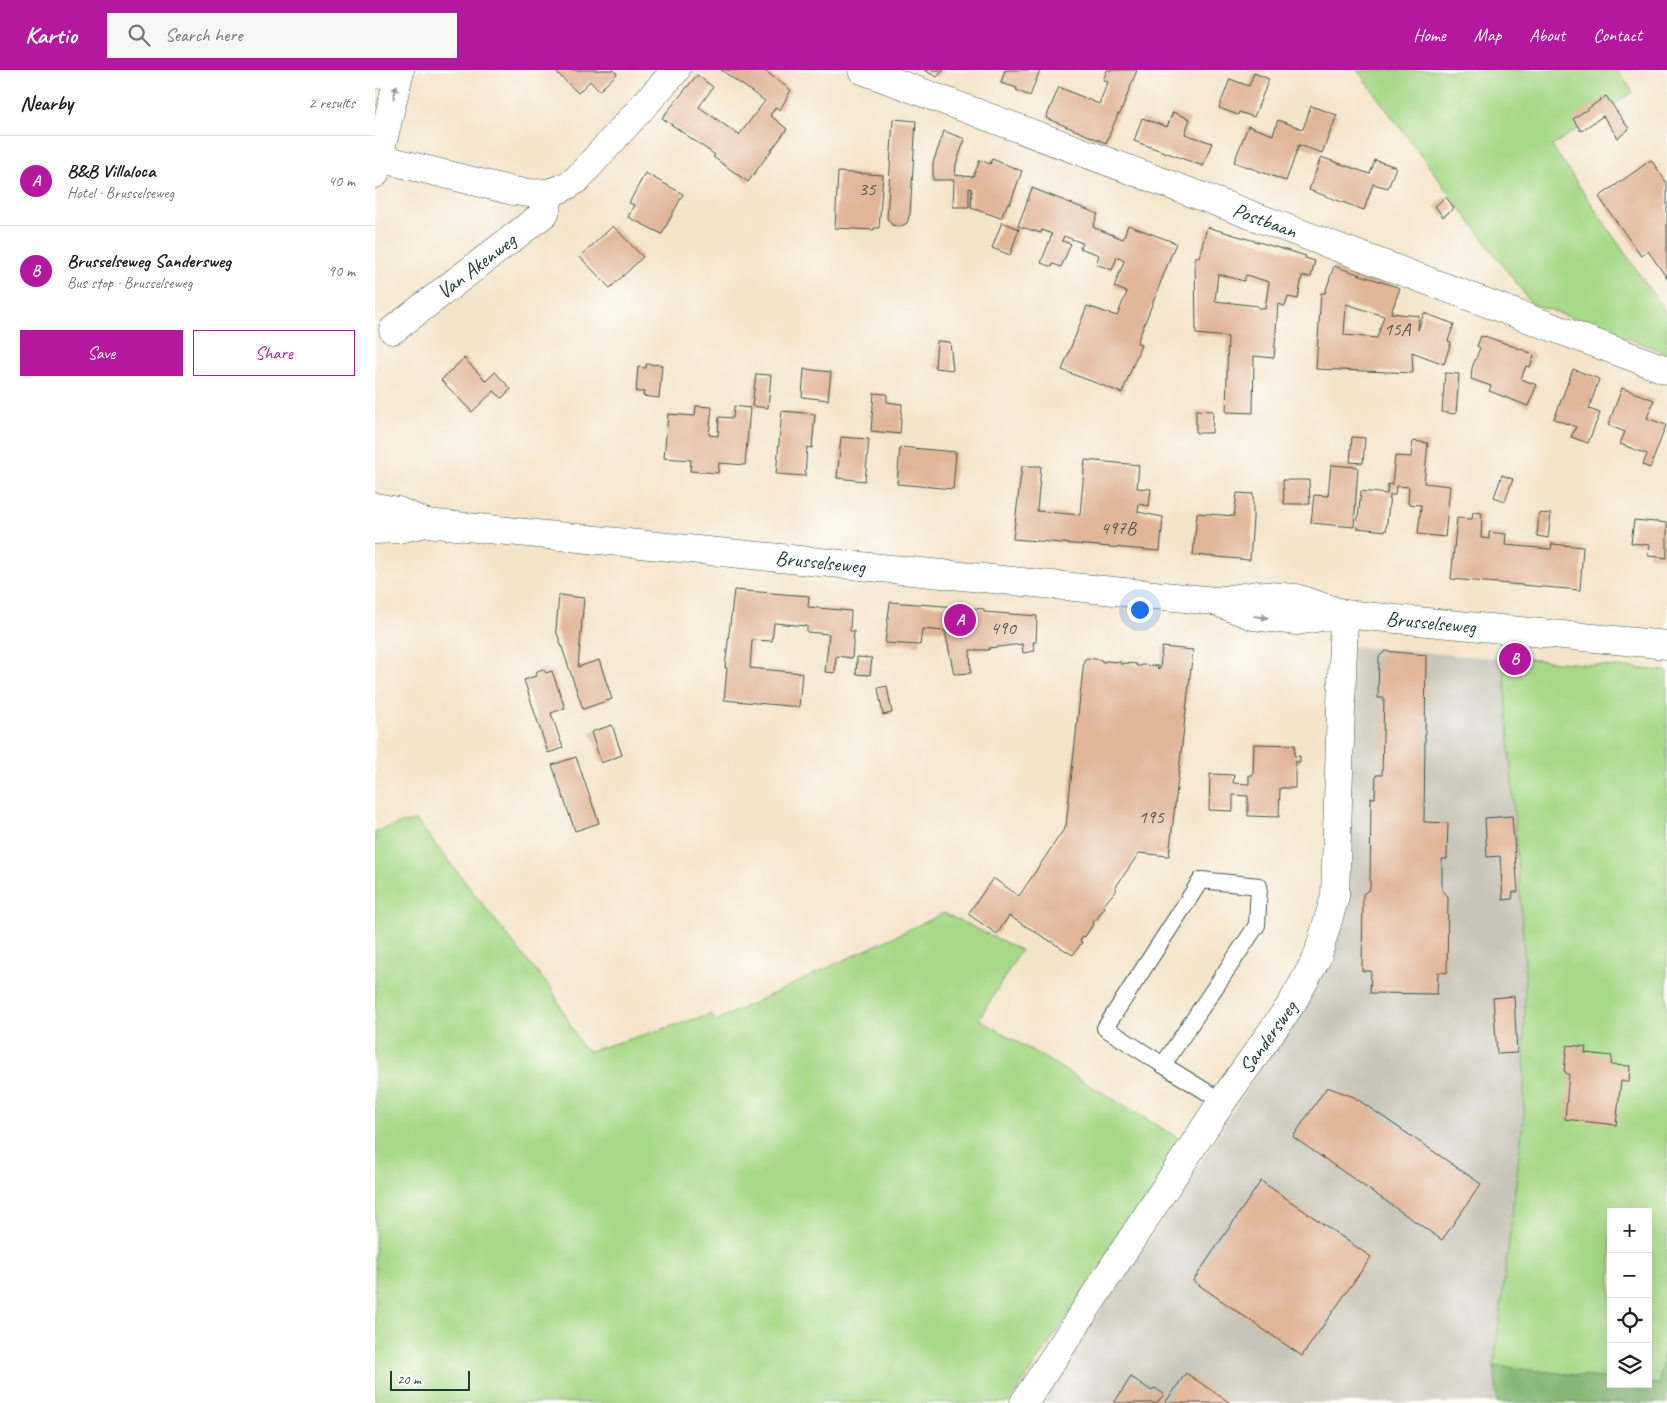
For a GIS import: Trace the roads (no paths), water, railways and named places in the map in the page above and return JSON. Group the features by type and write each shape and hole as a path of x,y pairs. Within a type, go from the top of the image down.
{"street":[{"path":"375,75 377,70"},
{"path":"400,70 376,163 529,194 550,194 563,189 577,179 677,70"},
{"name":"Postbaan","path":"862,70 1667,370"},
{"name":"Van Akenweg","path":"393,330 545,213 550,194"},
{"name":"Brusselseweg","path":"375,507 398,511 426,524"},
{"name":"Brusselseweg","path":"375,530 397,529 426,524 1215,601 1257,595 1296,598 1345,614 1667,645"},
{"name":"Sandersweg","path":"1024,1403 1221,1102 1292,1003 1317,958 1335,896 1345,614"}],"lane":[{"path":"1163,1065 1257,926 1259,886 1201,880 1105,1028 1163,1065 1215,1096 1221,1102"}],"place":[{"name":"B&B Villaloca","path":"960,620"},
{"name":"Brusselseweg Sandersweg","path":"1515,659"}]}
